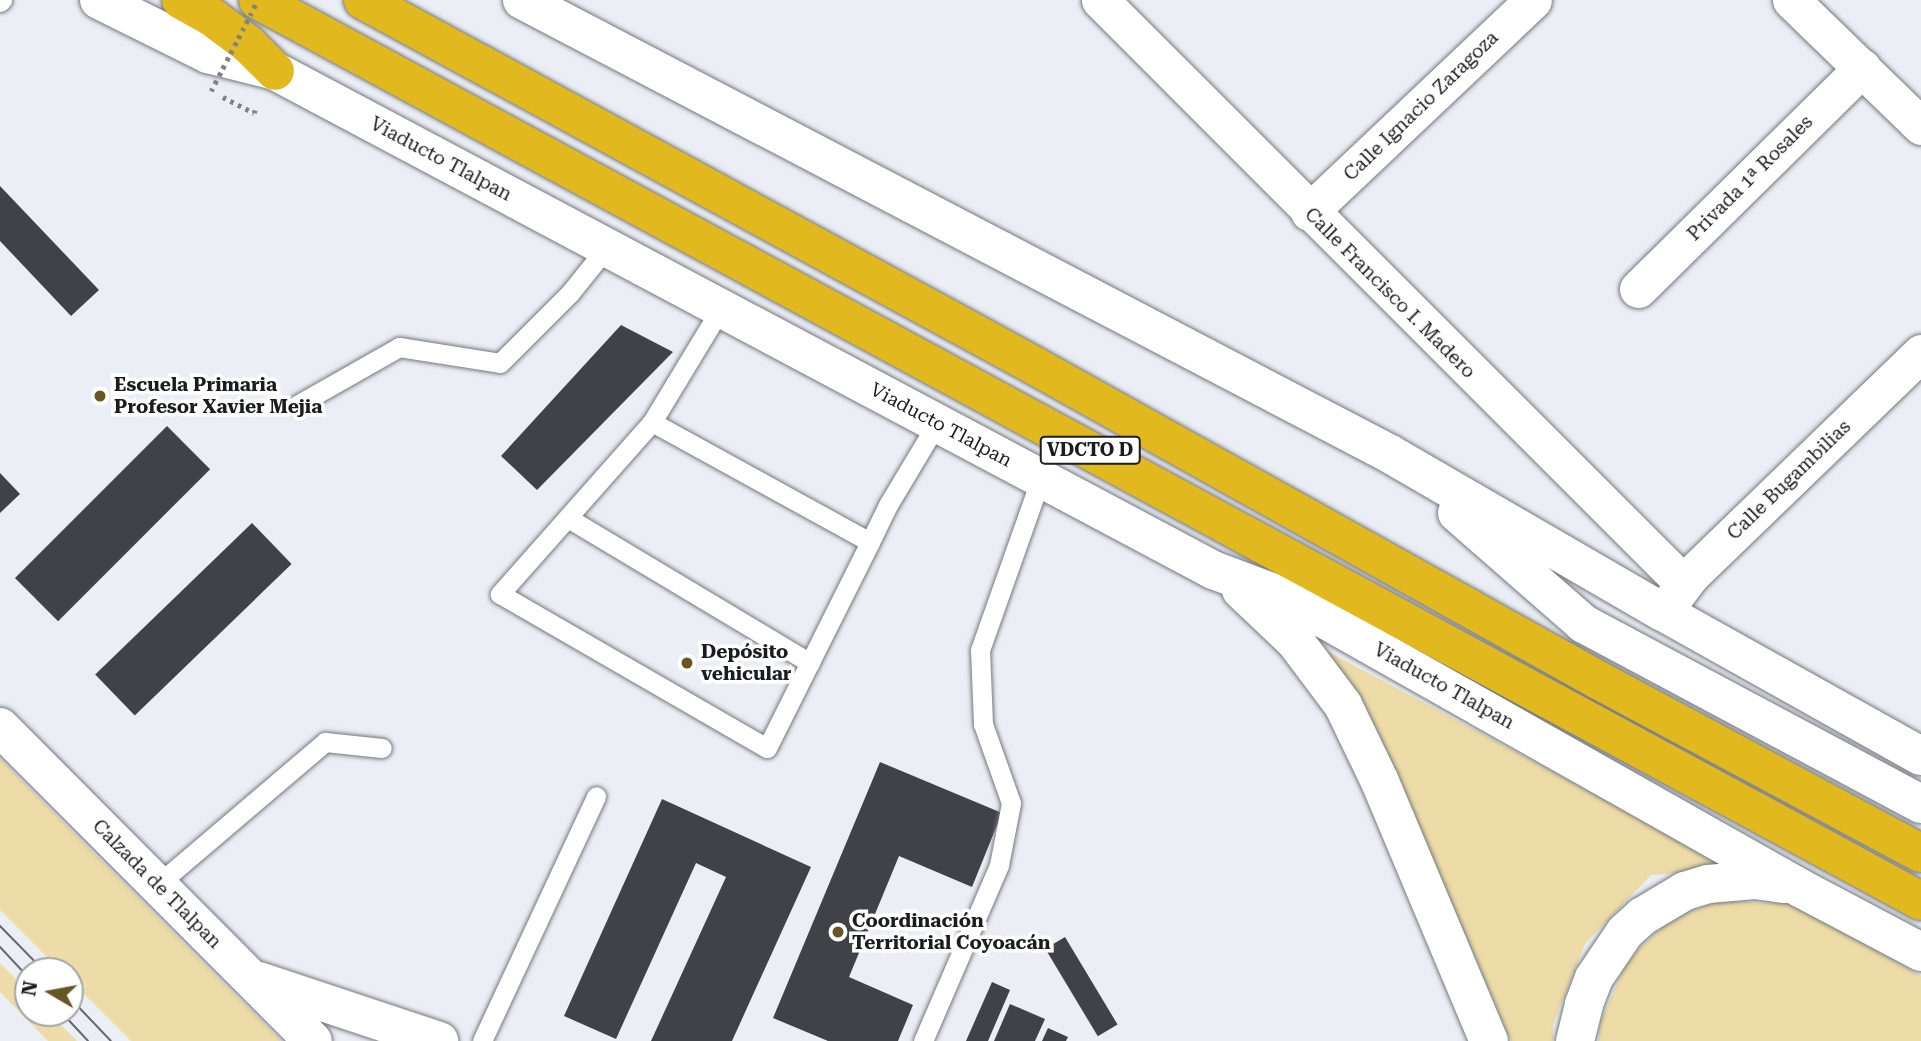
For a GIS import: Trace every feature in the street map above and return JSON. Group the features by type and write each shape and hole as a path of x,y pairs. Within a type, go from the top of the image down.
{"highway":[{"path":"181,0 213,18 275,71"},
{"name":"Viaducto Tlalpan","path":"258,0 1921,901"},
{"name":"VDCTO D","path":"363,0 1035,366 1598,680 1921,853"}],"main road":[{"name":"Viaducto Tlalpan","path":"99,0 208,54 275,71 1213,570 1285,597 1802,889 1921,952"},
{"path":"522,0 1390,454 1673,598 1921,756"},
{"path":"1390,454 1584,624 1921,804"},
{"path":"1213,570 1252,599 1295,641 1343,705 1363,742 1489,1041"},
{"name":"Calzada de Tlalpan","path":"0,727 313,1041"},
{"path":"1575,1041 1584,1004 1608,954 1625,932 1663,902 1685,891 1731,880 1755,880 1802,889"},
{"path":"250,978 439,1041"}],"street":[{"name":"Calle Francisco I. Madero","path":"1100,0 1309,212 1673,598"},
{"name":"Calle Ignacio Zaragoza","path":"1309,212 1533,0"},
{"path":"1791,0 1920,124"},
{"name":"Privada 1ª Rosales","path":"1638,289 1862,68"},
{"name":"Calle Bugambilias","path":"1673,598 1921,353"}],"lane":[{"path":"297,405 399,347 500,363 570,293 607,247"},
{"path":"721,308 652,422 500,594 767,748 888,505 937,423"},
{"path":"652,422 870,542"},
{"path":"923,1041 999,865 1011,803 984,724 980,650 1041,478"},
{"path":"568,518 810,663"},
{"path":"158,885 325,742 382,748"},
{"path":"482,1041 596,796"}],"path":[{"path":"255,110 254,113 211,91 258,0"}],"shaded area":[{"path":"1295,634 1737,870 1651,875 1585,944 1553,1025 1553,1041 1511,1041 1365,707"},
{"path":"0,758 281,1041 131,1041 84,994 84,957 47,957 0,910"},
{"path":"1720,901 1796,904 1921,976 1921,1041 1598,1041 1600,1023 1628,959 1670,919"},
{"path":"0,963 14,977 14,1006 0,992"},
{"path":"34,1027 63,1027 77,1041 48,1041"}],"building":[{"path":"0,186 99,290 71,316 0,241"},
{"path":"621,325 673,352 537,490 501,456"},
{"path":"167,426 210,469 58,621 15,578"},
{"path":"0,473 20,494 0,513"},
{"path":"252,523 292,564 135,715 95,674"},
{"name":"Coordinación Territorial Coyoacán","path":"880,762 1002,813 972,887 899,856 849,977 913,1005 898,1041 828,1041 773,1018"},
{"path":"662,799 811,867 732,1041 651,1041 726,877 696,863 616,1039 564,1016"},
{"path":"1065,937 1118,1024 1098,1036 1045,949"},
{"path":"992,982 1010,990 988,1041 966,1041"},
{"path":"1010,1004 1045,1019 1035,1041 994,1041"},
{"path":"1048,1028 1068,1037 1066,1041 1042,1041"}],"tram line":[{"path":"0,926 30,957"},
{"path":"0,947 14,962"},
{"path":"84,1013 111,1041"},
{"path":"75,1027 88,1041"}],"place":[{"name":"Escuela Primaria Profesor Xavier Mejia","path":"100,396"},
{"name":"Depósito vehicular","path":"687,663"},
{"name":"Coordinación Territorial Coyoacán","path":"838,932"}]}
